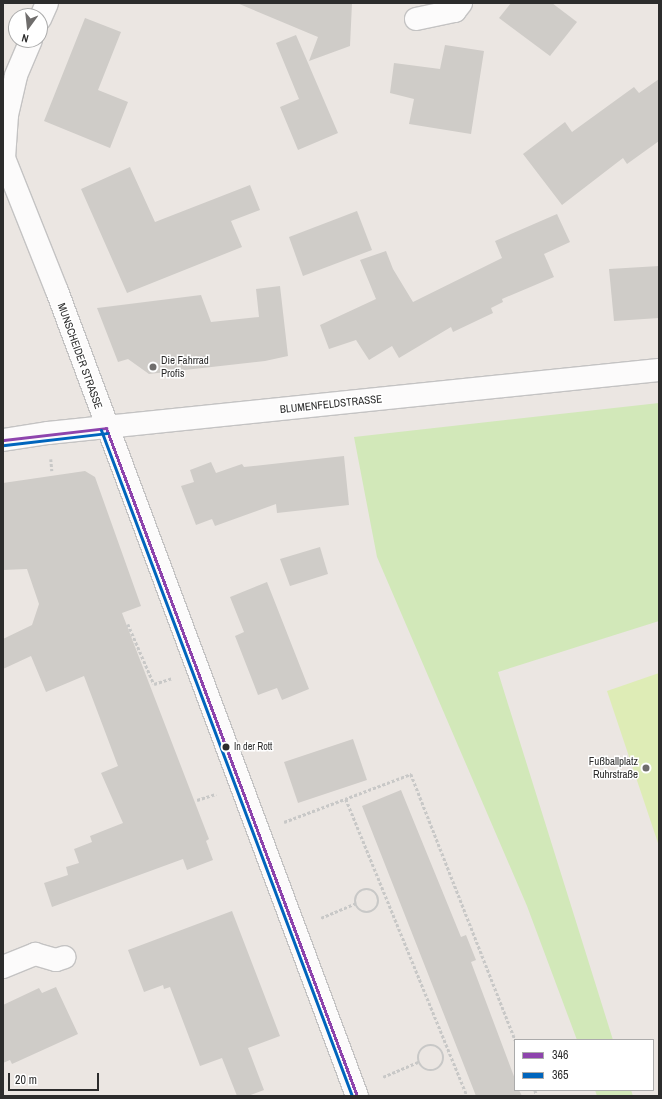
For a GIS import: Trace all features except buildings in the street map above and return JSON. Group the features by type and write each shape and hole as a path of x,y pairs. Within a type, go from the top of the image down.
{"street":[{"path":"416,19 455,11 461,3"},
{"name":"MUNSCHEIDER STRASSE","path":"28,48 16,76 6,116 3,158 57,291 106,428 357,1096"},
{"name":"BLUMENFELDSTRASSE","path":"3,440 659,370"},
{"path":"3,967 35,954 56,960 65,957"}],"path":[{"path":"128,624 154,684"},
{"path":"259,832 411,774 515,1039"},
{"path":"346,799 467,1096"},
{"path":"362,890 373,891 378,897 378,904 371,912 360,910 356,903 357,895 362,890"},
{"path":"378,897 385,894"},
{"path":"321,918 356,903"},
{"path":"432,1045 442,1052 444,1060 435,1070 424,1068 419,1062 418,1054 424,1047 432,1045"},
{"path":"442,1052 448,1050"},
{"path":"383,1077 419,1062"}],"green space":[{"path":"659,403 659,621 498,672 613,1039 577,1039 527,906 377,557 354,437"},
{"name":"Fußballplatz Ruhrstraße","path":"659,673 659,846 607,691"},
{"path":"595,1091 631,1091 633,1096 597,1096"}],"transit line":[{"name":"346","path":"106,428 357,1096"},
{"name":"346","path":"3,440 106,428"},
{"name":"365","path":"101,430 352,1096"},
{"name":"365","path":"4,445 107,433"}],"place":[{"name":"Die Fahrrad Profis","path":"153,367"},
{"name":"In der Rott","path":"226,747"},
{"name":"Fußballplatz Ruhrstraße","path":"646,768"}]}
